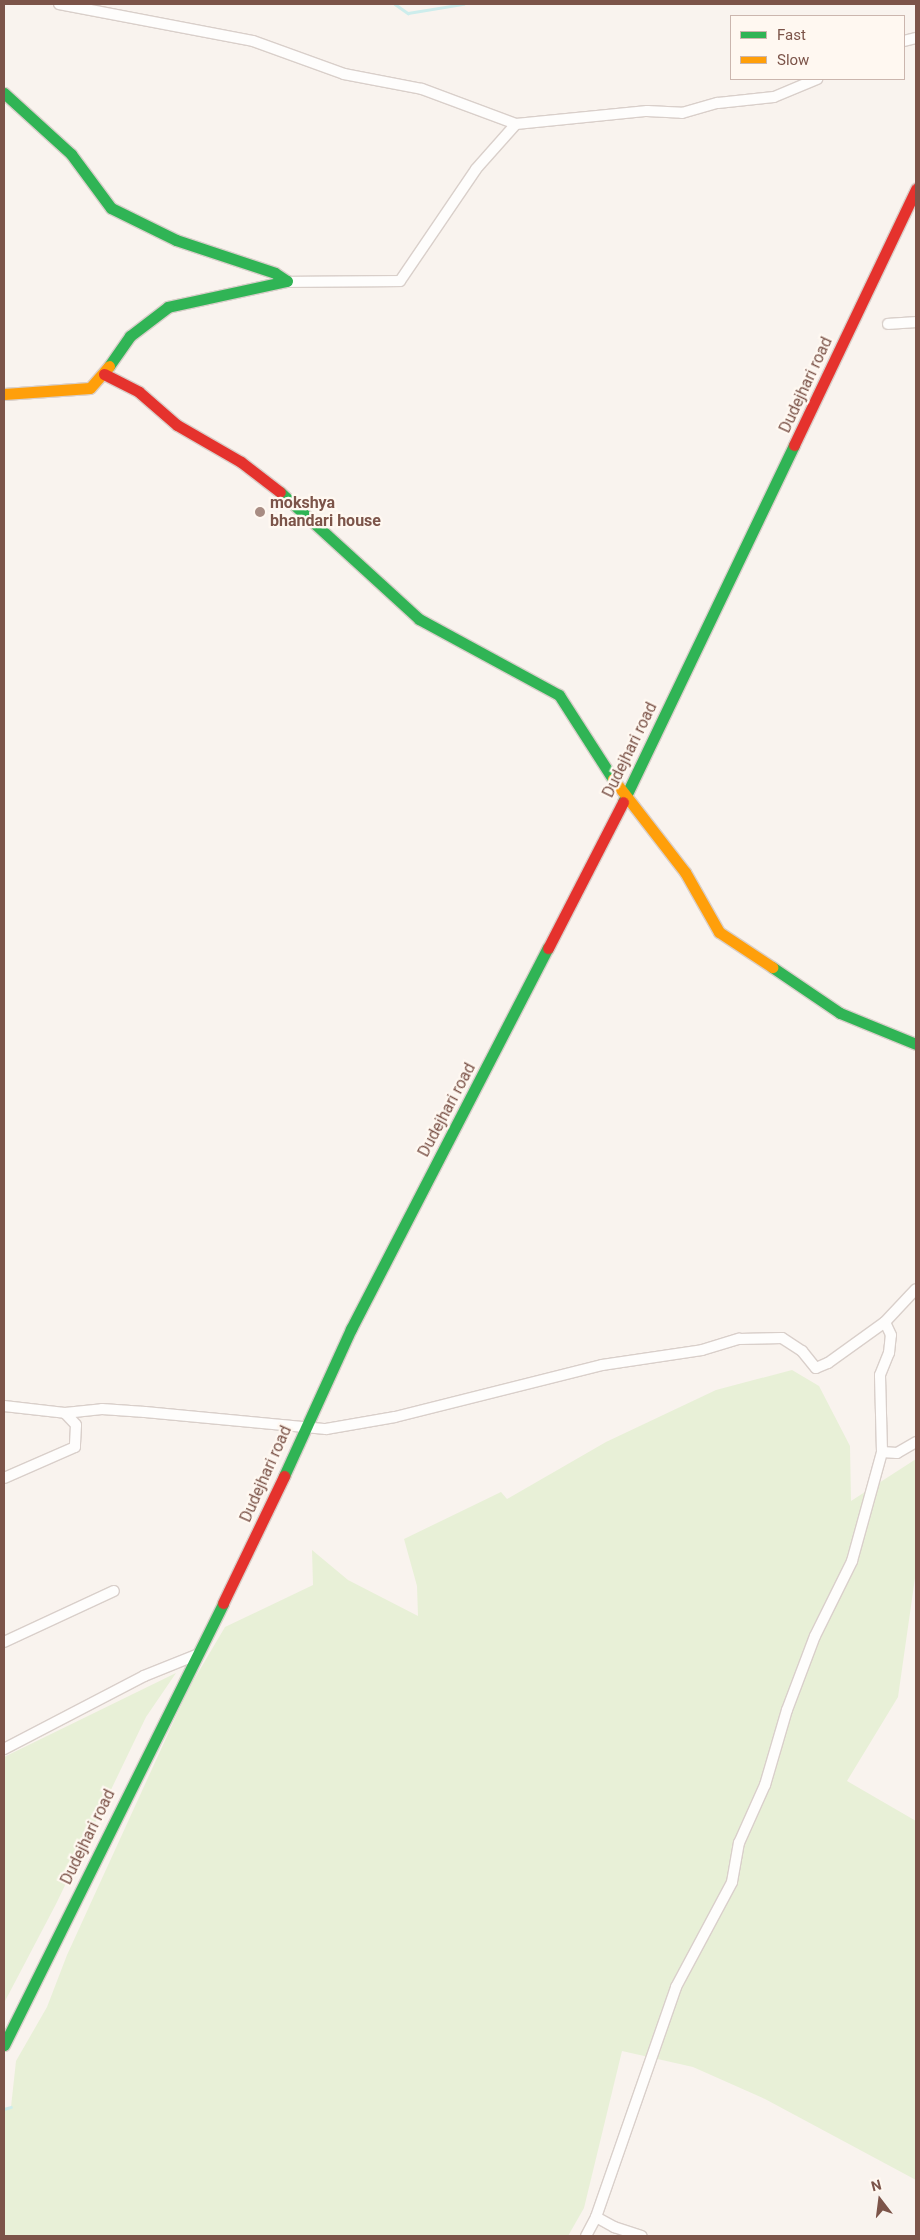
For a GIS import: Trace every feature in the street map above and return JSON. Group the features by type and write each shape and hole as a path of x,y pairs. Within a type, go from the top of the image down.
{"street":[{"path":"58,4 253,42 344,74 422,89 516,124 647,111 682,113 718,103 774,97 816,80"},
{"path":"4,94 71,154 111,208 176,240 275,273 287,281 168,307 130,336 104,374 90,388 4,394"},
{"path":"282,282 400,280 476,169 516,124"},
{"name":"Dudejhari road","path":"4,2045 256,1535 351,1329 625,798 916,189"},
{"path":"888,324 916,322"},
{"path":"104,374 139,392 176,425 242,462 288,498 362,570 419,618 559,695 625,798 685,872 719,932 840,1013 916,1044"},
{"path":"4,1406 66,1413 102,1409 145,1412 304,1429 326,1429 395,1418 602,1364 702,1350 739,1339 782,1338 802,1351 816,1368 828,1363 885,1322 916,1289"},
{"path":"586,2236 596,2217 676,1987 732,1882 739,1843 765,1785 812,1646 852,1561 882,1452 880,1375 889,1353 891,1335 885,1322"},
{"path":"4,1478 75,1447 76,1425 66,1413"},
{"path":"882,1452 897,1453 916,1442"},
{"path":"4,1642 114,1591"},
{"path":"4,1750 144,1676 196,1655"},
{"path":"596,2217 614,2228 642,2236"}],"green space":[{"path":"792,1370 819,1386 850,1446 851,1501 916,1459 916,1571 898,1697 847,1781 916,1821 916,2180 765,2099 693,2067 622,2051 584,2208 568,2236 4,2236 4,2108 11,2107 16,2061 47,2007 67,1955 189,1688 225,1627 313,1585 312,1550 348,1580 418,1616 417,1586 404,1539 501,1492 507,1499 606,1442 716,1390"},
{"path":"176,1673 146,1717 56,1904 4,2003 4,1757"}],"waterway":[{"path":"395,4 408,13 463,4"},
{"path":"4,2109 11,2107"}],"traffic: fast":[{"path":"4,93 71,154 111,208 176,240 275,273 287,281 168,307 130,336 109,366"},
{"path":"623,802 794,445"},
{"path":"280,492 419,619 559,695 613,779"},
{"path":"284,1476 351,1329 548,948"},
{"path":"772,967 840,1013 916,1044"},
{"path":"4,2045 223,1603"}],"traffic: slow":[{"path":"4,394 90,388 109,366"},
{"path":"613,779 685,872 719,932 772,967"}],"traffic: jam":[{"path":"794,445 916,189"},
{"path":"104,374 139,392 177,425 241,462 280,492"},
{"path":"548,948 623,802"},
{"path":"223,1603 284,1476"}],"place":[{"name":"mokshya bhandari house","path":"260,512"}]}
